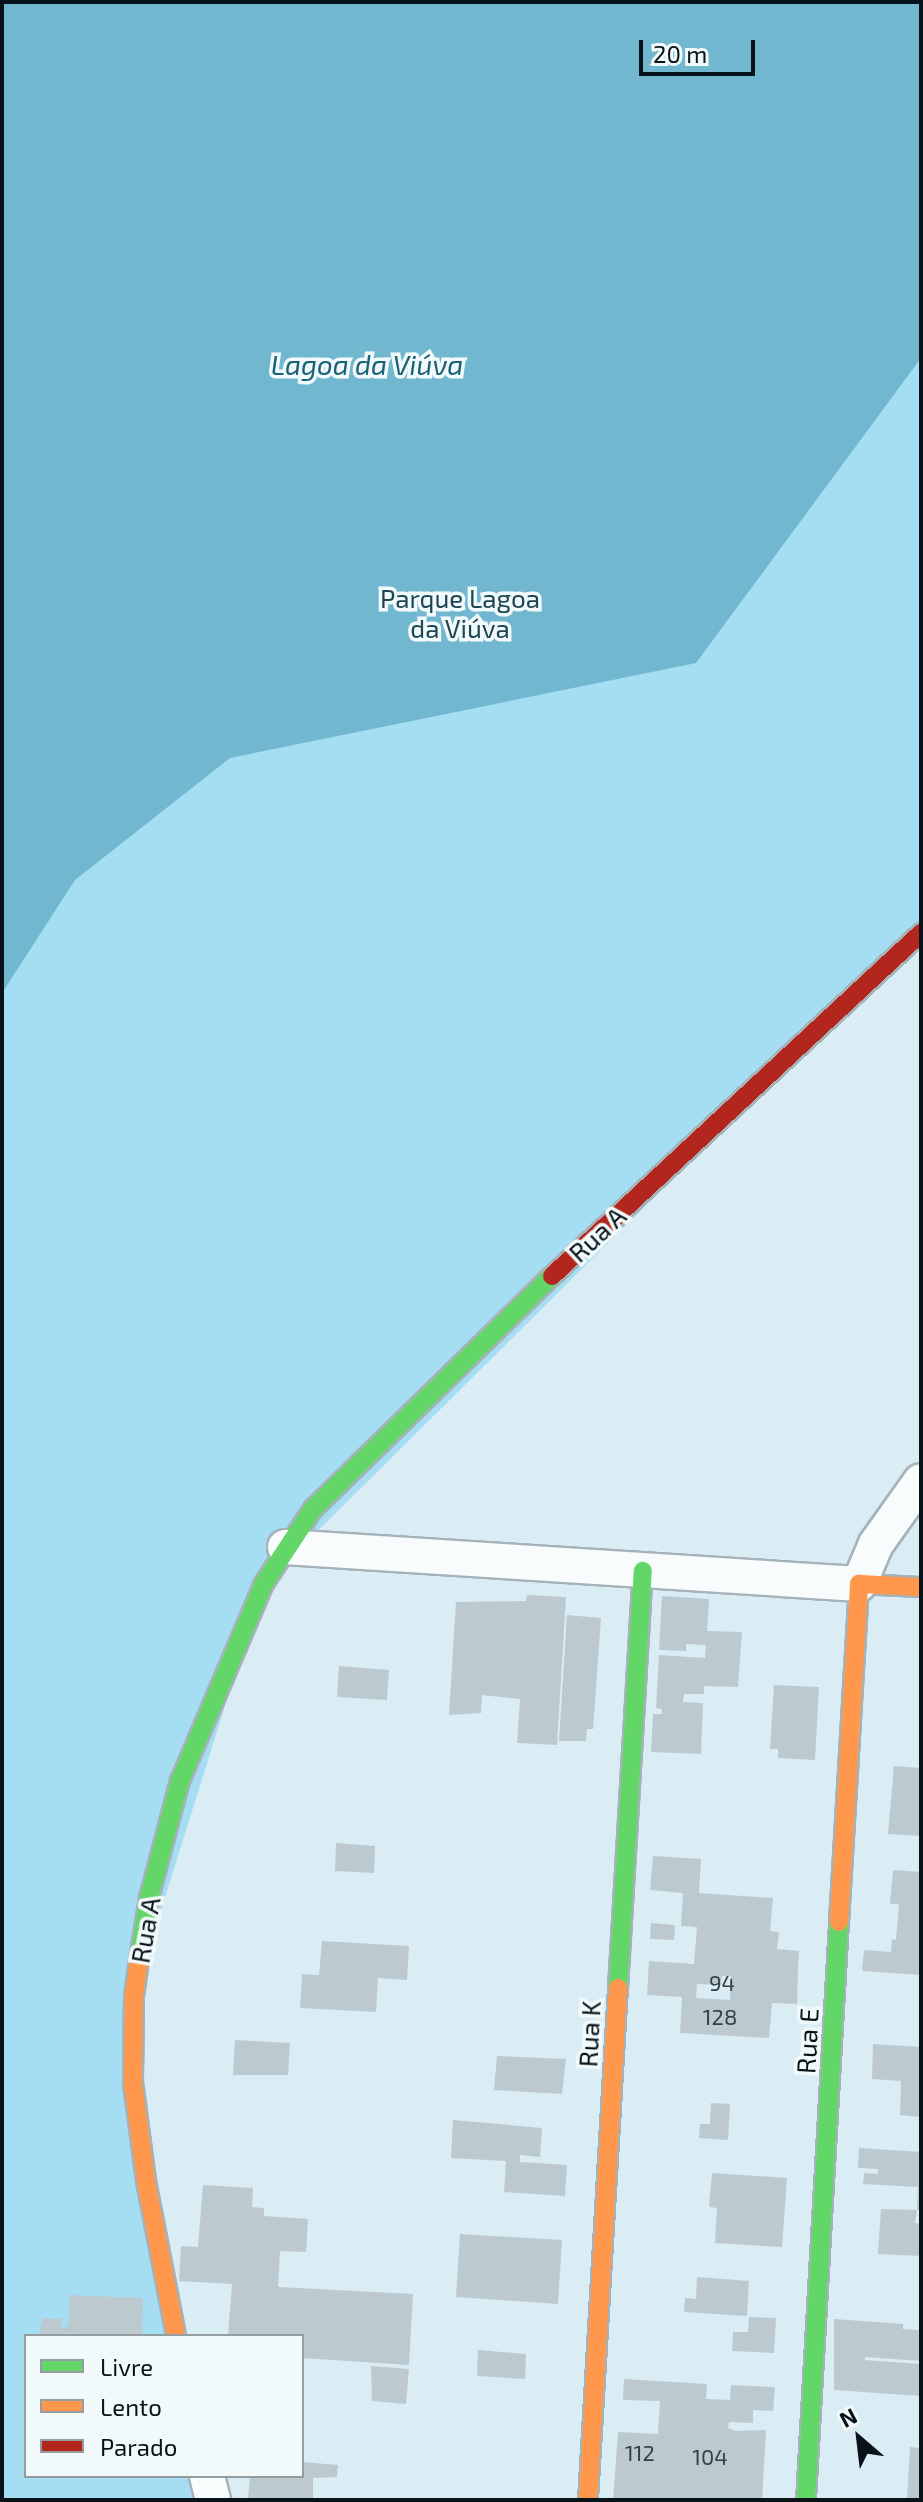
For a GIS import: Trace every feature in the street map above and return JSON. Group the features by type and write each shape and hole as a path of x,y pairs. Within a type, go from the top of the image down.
{"street":[{"name":"Rua A","path":"176,2334 146,2181 133,2083 134,1996 149,1898 180,1781 263,1585 285,1547 313,1509 534,1292 921,933"},
{"path":"859,1584 876,1544 921,1481"},
{"path":"285,1547 921,1587"},
{"name":"Rua K","path":"588,2500 643,1571"},
{"name":"Rua E","path":"806,2500 859,1584"},
{"path":"208,2478 213,2500"}],"green space":[{"name":"Parque Lagoa da Viúva","path":"2,2 921,2 921,933 263,1585 134,1996 176,2334 24,2334 24,2478 208,2478 213,2500 2,2500"}],"water":[{"name":"Lagoa da Viúva","path":"2,2 921,2 921,358 696,663 230,758 75,880 2,993"}],"building":[{"path":"527,1595 566,1597 557,1745 517,1743 520,1699 482,1695 481,1713 449,1715 456,1602 526,1601"},
{"path":"662,1596 709,1599 707,1631 742,1632 738,1687 704,1686 704,1694 684,1694 683,1702 703,1703 701,1754 651,1752 653,1714 662,1714 662,1709 656,1708 659,1655 705,1658 706,1645 686,1644 686,1651 659,1650"},
{"path":"567,1615 601,1618 593,1729 587,1729 586,1741 559,1741"},
{"path":"339,1666 389,1670 387,1700 337,1697"},
{"path":"774,1685 819,1687 815,1760 778,1758 778,1749 770,1749"},
{"path":"894,1766 921,1768 921,1836 888,1834"},
{"path":"336,1843 375,1846 374,1873 335,1871"},
{"path":"653,1856 701,1859 699,1893 773,1898 770,1931 779,1932 777,1949 799,1951 797,2004 772,2003 769,2038 680,2033 682,1997 647,1995 649,1961 694,1964 697,1927 681,1926 683,1893 650,1890","holes":["722,1976 731,1976 730,2000 696,1998 697,1984 721,1985"]},
{"path":"893,1870 921,1872 921,1975 862,1971 864,1950 891,1952 892,1939 896,1940 899,1904 890,1904"},
{"path":"651,1923 675,1925 674,1940 650,1939"},
{"path":"322,1941 409,1946 407,1980 378,1978 376,2012 300,2008 302,1974 319,1975"},
{"path":"235,2040 290,2043 288,2075 233,2075"},
{"path":"873,2044 921,2047 921,2117 900,2115 901,2081 872,2079"},
{"path":"497,2056 566,2059 562,2094 494,2090"},
{"path":"711,2103 730,2104 728,2140 699,2138 700,2124 710,2124"},
{"path":"453,2120 542,2128 540,2157 520,2155 520,2162 567,2165 565,2196 504,2192 506,2161 451,2158"},
{"path":"859,2148 921,2152 921,2210 917,2210 918,2187 863,2184 864,2173 878,2174 878,2169 858,2168"},
{"path":"712,2173 787,2178 782,2247 715,2243 717,2208 709,2207"},
{"path":"203,2185 253,2188 252,2207 264,2208 264,2216 308,2219 306,2252 280,2251 278,2287 413,2294 409,2365 304,2358 304,2334 228,2334 232,2284 179,2281 181,2246 198,2247"},
{"path":"881,2209 917,2210 915,2223 921,2224 921,2256 878,2254"},
{"path":"460,2234 562,2240 558,2304 456,2297"},
{"path":"697,2277 749,2281 747,2316 684,2312 685,2298 696,2299"},
{"path":"70,2295 143,2298 142,2334 39,2334 43,2318 62,2319 61,2327 68,2327"},
{"path":"749,2317 776,2318 774,2353 732,2351 733,2332 748,2332"},
{"path":"834,2319 903,2324 903,2329 921,2330 921,2361 865,2357 865,2360 921,2364 921,2396 834,2390"},
{"path":"478,2350 526,2354 525,2379 477,2376"},
{"path":"371,2366 409,2369 406,2404 372,2401"},
{"path":"624,2379 707,2384 706,2399 730,2400 731,2385 775,2387 773,2411 753,2410 753,2423 729,2422 728,2428 736,2431 766,2430 762,2500 613,2500 618,2432 658,2434 660,2401 623,2400"},
{"path":"910,2447 921,2448 921,2500 907,2500"},
{"path":"304,2462 338,2465 337,2477 313,2478 313,2500 248,2500 250,2478 304,2478"}],"traffic: fast":[{"path":"139,1960 149,1898 180,1781 263,1585 313,1509 552,1276"},
{"path":"618,1988 643,1571"},
{"path":"806,2500 839,1922"}],"traffic: slow":[{"path":"839,1922 859,1584 921,1587"},
{"path":"139,1960 134,1996 133,2083 146,2181 176,2334"},
{"path":"588,2500 618,1988"}],"traffic: jam":[{"path":"552,1276 921,933"}]}
